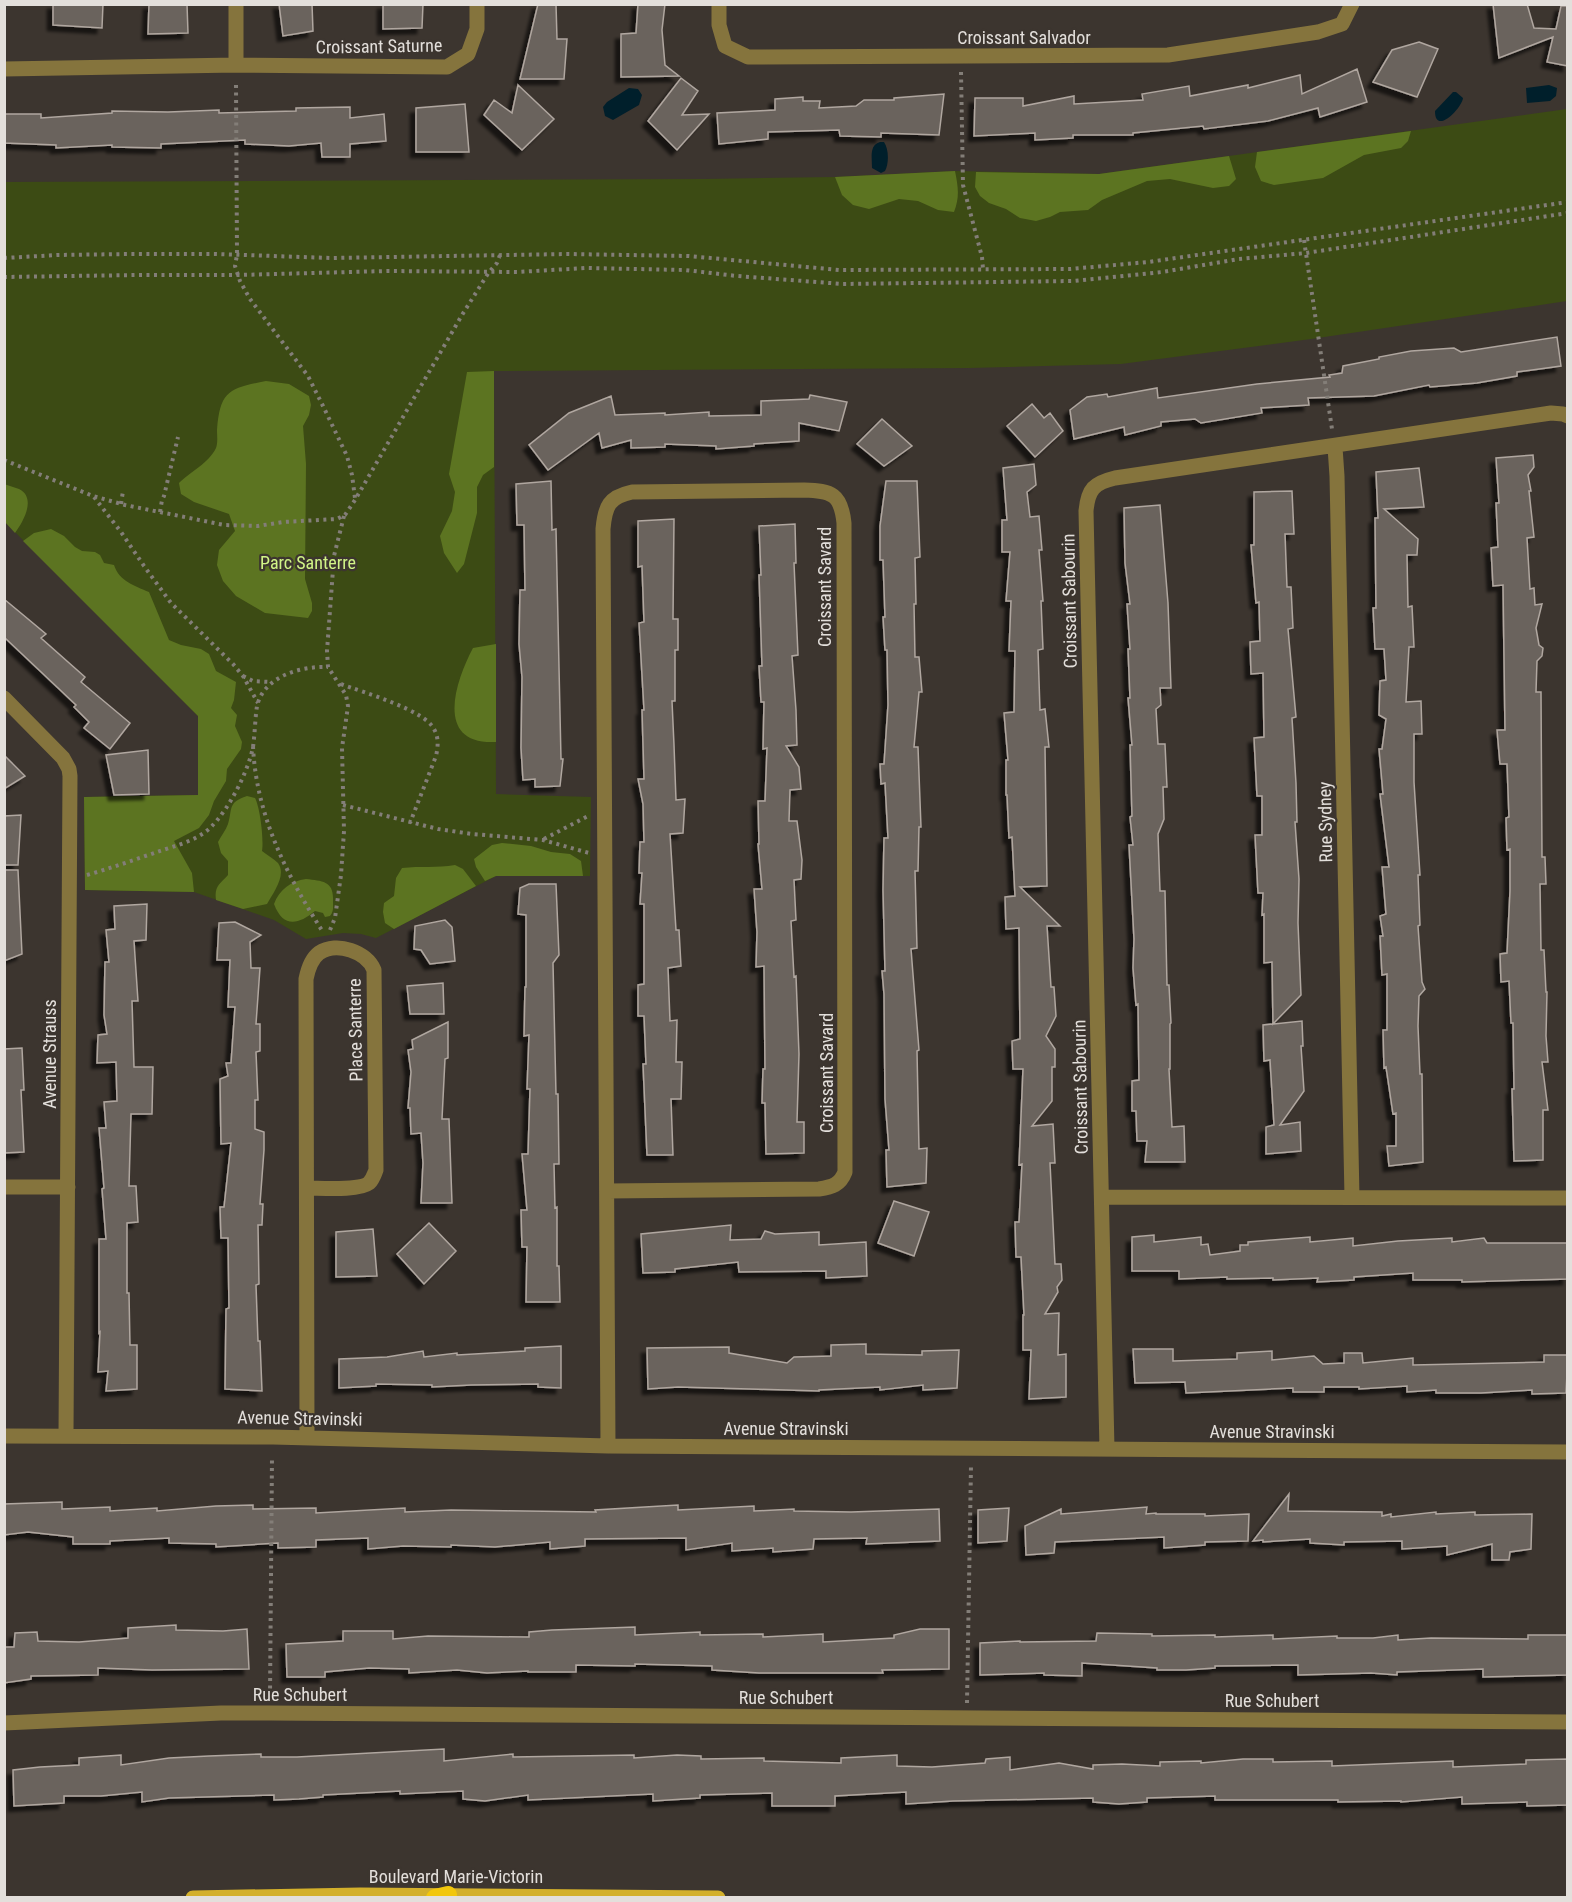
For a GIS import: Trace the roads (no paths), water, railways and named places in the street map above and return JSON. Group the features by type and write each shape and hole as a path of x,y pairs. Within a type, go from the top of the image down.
{"main road":[{"name":"Boulevard Marie-Victorin","path":"193,1898 291,1895 718,1898"}],"street":[{"path":"236,4 236,65"},
{"name":"Croissant Saturne","path":"4,69 236,65 447,67 468,54 477,29 477,4"},
{"name":"Croissant Salvador","path":"719,4 719,25 725,46 748,57 1168,55 1318,32 1342,24 1352,4"},
{"name":"Croissant Sabourin","path":"1107,1449 1086,511 1088,497 1093,487 1115,478 1551,413 1568,416"},
{"name":"Rue Sydney","path":"1335,447 1338,476 1352,1197"},
{"name":"Croissant Savard","path":"607,1191 819,1189 837,1185 845,1172 844,523 839,501 834,495 825,491 632,492 613,500 604,517 608,1446"},
{"name":"Avenue Strauss","path":"4,698 63,758 67,763 70,776 66,1435"},
{"name":"Place Santerre","path":"307,1188 359,1187 368,1184 376,1170 374,970 366,958 347,950 320,953 309,967 306,979 307,1437"},
{"path":"4,1186 68,1187"},
{"path":"1102,1197 1568,1198"},
{"name":"Avenue Stravinski","path":"4,1436 307,1437 608,1446 1568,1452"},
{"name":"Rue Schubert","path":"4,1723 221,1713 1568,1722"}],"water":[{"path":"1549,85 1557,88 1556,96 1550,101 1527,103 1526,88"},
{"path":"629,88 638,89 642,95 639,105 613,120 605,116 603,107 607,102"},
{"path":"1453,92 1463,98 1462,102 1449,118 1439,121 1435,111"},
{"path":"880,142 886,145 888,156 885,171 881,173 872,168 872,152 874,146"}],"park label":[{"name":"Parc Santerre","path":"308,562"}]}
